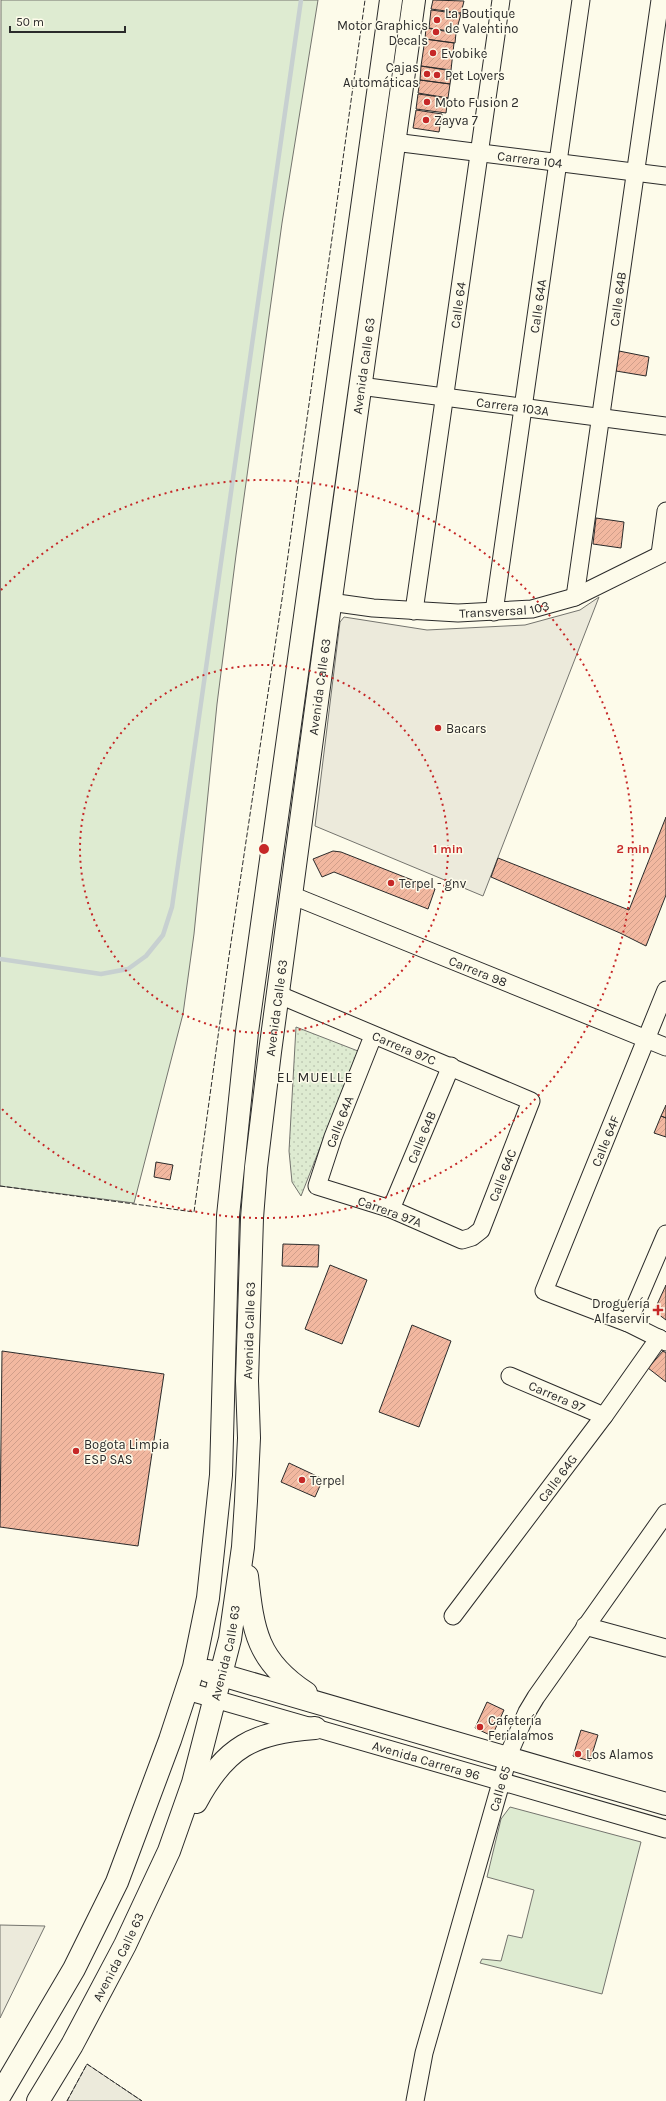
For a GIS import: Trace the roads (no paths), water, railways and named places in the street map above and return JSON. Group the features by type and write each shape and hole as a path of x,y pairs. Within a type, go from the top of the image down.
{"main road":[{"name":"Avenida Calle 63","path":"0,2095 74,1969 117,1882 187,1691 194,1667 208,1598 221,1475 228,1216 246,1039 391,0"},
{"name":"Avenida Calle 63","path":"38,2101 72,2045 125,1945 169,1851 193,1783 216,1699 234,1617 243,1547 249,1438 246,1381 252,1218 277,994 414,0"},
{"path":"243,1547 253,1622 262,1650 282,1675 319,1702"},
{"name":"Avenida Carrera 96","path":"194,1667 319,1702 508,1760 666,1804"},
{"path":"169,1851 206,1783 226,1759 252,1740 269,1734 315,1728"}],"street":[{"name":"Calle 64","path":"414,611 501,0"},
{"name":"Calle 64A","path":"494,612 580,0"},
{"name":"Calle 64B","path":"574,597 660,0"},
{"name":"Carrera 104","path":"394,142 666,176"},
{"name":"Carrera 103A","path":"360,386 666,426"},
{"path":"663,553 666,511"},
{"name":"Transversal 103","path":"330,602 373,608 414,611 494,612 532,609 574,597 663,553"},
{"name":"Carrera 98","path":"291,895 666,1047"},
{"name":"Calle 64F","path":"628,1323 544,1291 666,990"},
{"name":"Carrera 97C","path":"277,994 373,1036 451,1066 531,1100"},
{"name":"Calle 64A","path":"317,1186 333,1137 373,1036"},
{"name":"Calle 64B","path":"391,1209 451,1066"},
{"name":"Calle 64C","path":"462,1240 472,1237 481,1230 531,1100"},
{"name":"Carrera 97A","path":"317,1186 391,1209 462,1240"},
{"path":"663,1340 628,1323 666,1234"},
{"name":"Calle 64G","path":"453,1616 663,1340"},
{"name":"Carrera 97","path":"510,1376 604,1416"},
{"name":"Calle 65","path":"415,2101 424,2053 510,1751 527,1712 584,1626 666,1513"},
{"path":"584,1626 666,1648"},
{"name":"Avenida Carrera 96","path":"187,1691 666,1829"}],"waterway":[{"path":"0,959 101,974 128,969 146,956 163,935 172,907 301,0"}],"place":[{"name":"La Boutique de Valentino","path":"437,20"},
{"name":"Motor Graphics Decals","path":"436,32"},
{"name":"Evobike","path":"433,53"},
{"name":"Cajas Automáticas","path":"427,74"},
{"name":"Pet Lovers","path":"437,75"},
{"name":"Moto Fusion 2","path":"427,102"},
{"name":"Zayva 7","path":"426,120"},
{"name":"Bacars","path":"438,728"},
{"name":"Terpel - gnv","path":"391,883"},
{"name":"Droguería Alfaservir","path":"658,1310"},
{"name":"Bogota Limpia ESP SAS","path":"76,1451"},
{"name":"Terpel","path":"302,1480"},
{"name":"Cafetería Ferialamos","path":"480,1727"},
{"name":"Los Alamos","path":"578,1754"}],"district":[{"name":"EL MUELLE","path":"315,1077"}]}
